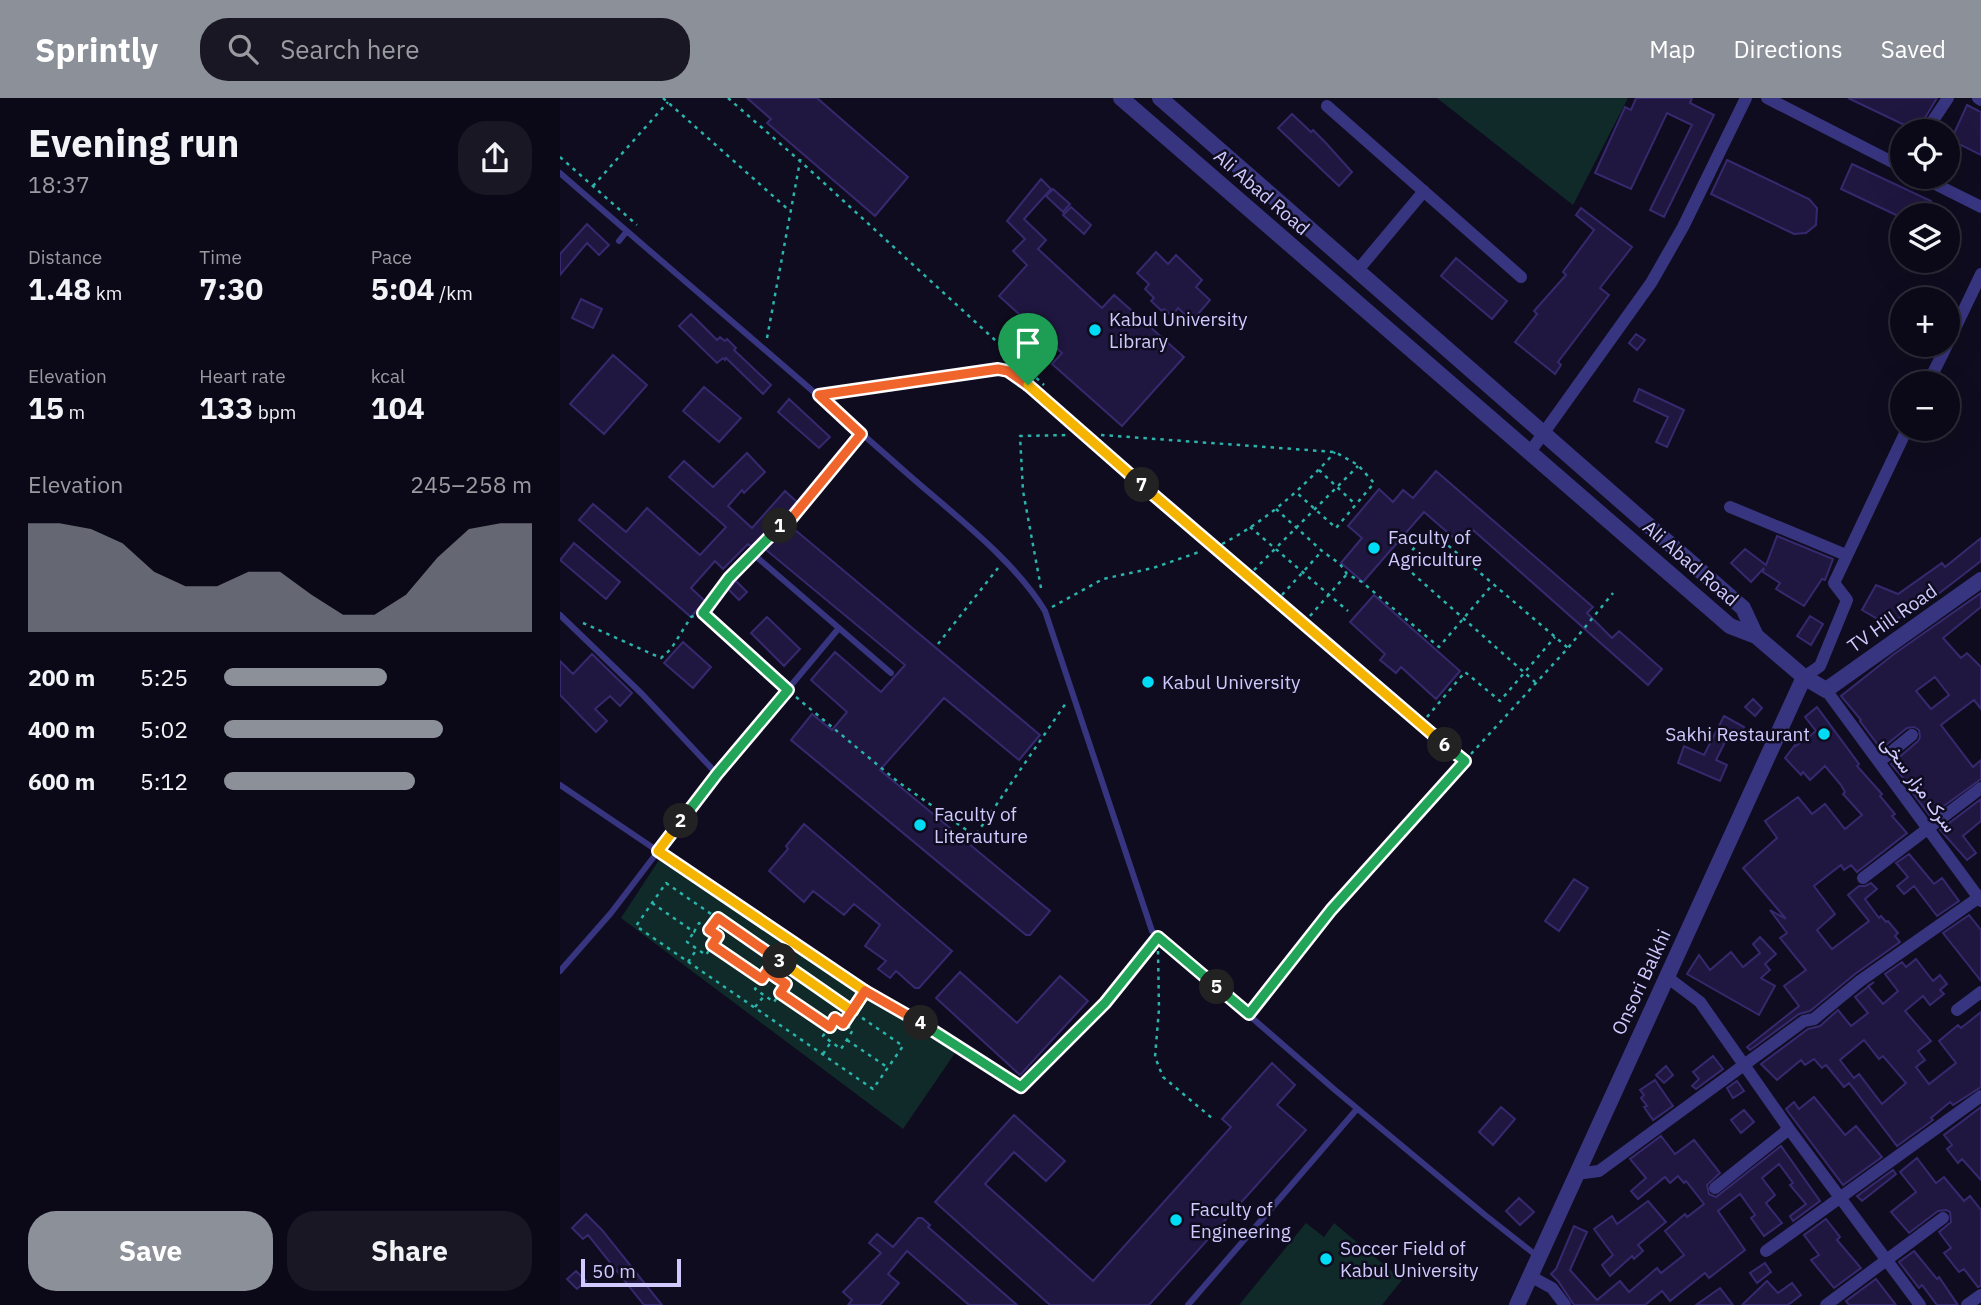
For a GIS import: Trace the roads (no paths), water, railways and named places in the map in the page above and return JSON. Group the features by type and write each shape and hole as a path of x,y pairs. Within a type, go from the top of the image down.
{"street":[{"name":"Ali Abad Road","path":"1121,98 1730,626 1756,636"},
{"name":"Ali Abad Road","path":"1160,98 1742,608 1756,636"},
{"path":"1530,452 1651,283 1683,227 1746,98"},
{"path":"1767,98 1890,161"},
{"path":"1934,119 1948,98"},
{"path":"1327,106 1521,277"},
{"path":"1208,173 1225,153"},
{"path":"1945,189 1981,207"},
{"path":"1358,270 1424,191"},
{"path":"1960,317 1981,274"},
{"path":"1804,677 1820,666 1847,600 1835,583 1900,441"},
{"path":"1730,507 1846,555"},
{"name":"TV Hill Road","path":"1826,690 1981,580"},
{"path":"1756,636 1804,677 1826,690"},
{"name":"Onsori Balkhi","path":"1517,1305 1804,677"},
{"name":"سرک مزار سخی","path":"1826,690 1980,898"},
{"path":"1880,762 1912,735"},
{"path":"1863,878 1981,788"},
{"path":"1576,1174 1599,1171 1804,1021 1814,1019 1860,981 1980,898"},
{"path":"1667,977 1700,1002 1789,1129 1920,1305"},
{"path":"1957,1010 1981,992"},
{"path":"1766,1251 1981,1096"},
{"path":"1715,1188 1789,1129"},
{"path":"1826,1305 1943,1218"},
{"path":"1530,1276 1552,1288 1565,1305"},
{"path":"1967,1305 1981,1295"}],"lane":[{"path":"560,173 819,395 1004,560 1033,591 1045,611 1152,931 1357,1109 1538,1257"},
{"path":"619,242 627,231"},
{"path":"819,395 998,369 1016,375 1212,547 1465,761 1331,910 1249,1014"},
{"path":"752,553 891,673"},
{"path":"560,615 642,694 717,774"},
{"path":"560,971 611,913 717,774 839,628"},
{"path":"560,785 865,991 909,1015 1021,1087 1105,1003 1158,937"},
{"path":"1188,1305 1357,1109"}],"place":[{"name":"Kabul University Library","path":"1095,330"},
{"name":"Faculty of Agriculture","path":"1374,548"},
{"name":"Kabul University","path":"1148,682"},
{"name":"Sakhi Restaurant","path":"1824,734"},
{"name":"Faculty of Literauture","path":"920,825"},
{"name":"Faculty of Engineering","path":"1176,1220"},
{"name":"Soccer Field of Kabul University","path":"1326,1259"}]}
